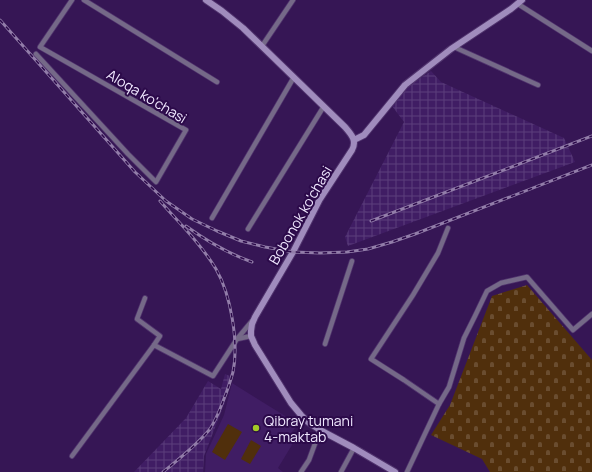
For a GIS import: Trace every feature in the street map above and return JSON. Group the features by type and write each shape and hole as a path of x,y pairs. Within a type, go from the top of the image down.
{"main road":[{"path":"206,0 230,17 262,46 348,130 354,140 364,135 405,85 454,47 520,2"},
{"name":"Bobonok ko'chasi","path":"354,140 352,150 320,199 293,252 252,321 251,336 254,345 294,408 304,419 320,430 395,472"}],"street":[{"name":"Aloqa ko'chasi","path":"36,54 128,154 156,182 186,130 40,47 72,0"},
{"path":"84,0 217,82"},
{"path":"262,46 293,0"},
{"path":"520,2 592,51"},
{"path":"454,47 538,85"},
{"path":"212,218 294,77"},
{"path":"248,229 324,106"},
{"path":"439,404 370,359 413,295 438,253 448,228"},
{"path":"325,344 352,261"},
{"path":"407,472 439,404 449,387 464,338 487,291 501,283 526,278 573,330 592,314"},
{"path":"72,456 160,336 137,318 146,298"},
{"path":"154,345 213,376 237,339 252,321"},
{"path":"237,339 251,336"},
{"path":"301,472 309,460 320,430"},
{"path":"341,472 354,448"}],"shaded area":[{"path":"431,71 441,82 564,138 575,162 348,246 345,237 404,122 392,106 407,87"},
{"path":"225,374 230,376 225,402 204,456 203,472 134,472 186,418 208,381 221,389"},
{"name":"Qibray tumani 4-maktab","path":"232,383 298,424 292,432 298,435 278,468 283,472 205,472 206,454 224,415"}],"green space":[{"path":"527,285 592,360 592,472 490,472 482,459 431,435 450,405 492,296"},
{"path":"228,424 242,432 225,460 212,452"},
{"path":"251,440 261,446 250,464 241,459"}],"railway":[{"path":"0,20 135,172 166,201 192,219 217,231 241,241 265,247 293,252 320,253 347,252 368,249 415,234 592,165"},
{"path":"371,221 592,136"},
{"path":"160,201 197,242 216,269 230,305 235,347 235,360 232,376 221,407 212,426 194,446 163,472"},
{"path":"186,226 218,247 252,262"}],"place":[{"name":"Qibray tumani 4-maktab","path":"256,428"}]}
